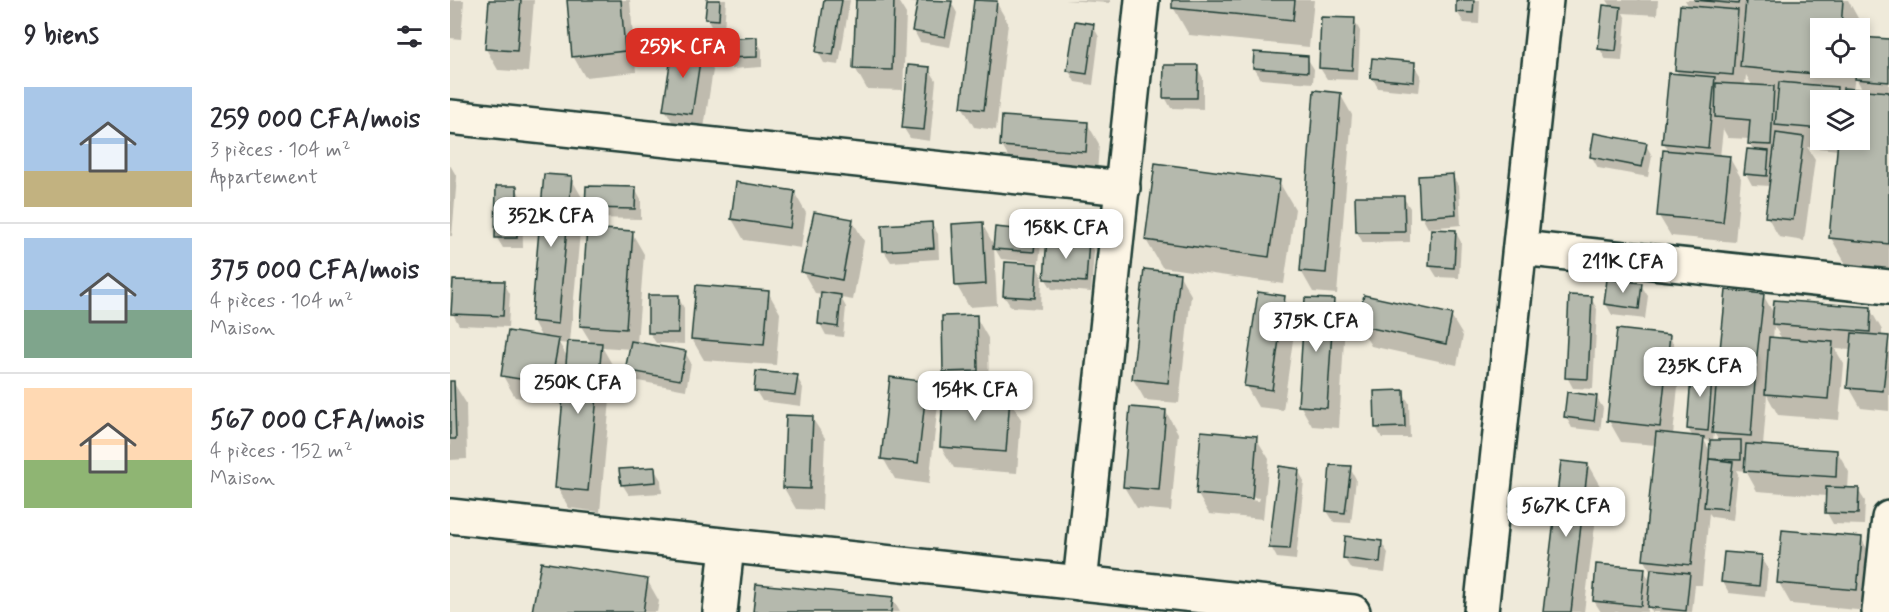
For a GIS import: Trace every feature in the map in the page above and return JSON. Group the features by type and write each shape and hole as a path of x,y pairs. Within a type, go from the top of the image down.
{"street":[{"path":"1080,583 1142,0"},
{"path":"1481,612 1546,0"},
{"path":"450,117 1123,188"},
{"path":"1520,248 1889,287"},
{"path":"450,516 1353,612"},
{"path":"1879,612 1889,518"},
{"path":"720,612 727,546"}],"building":[{"path":"489,0 521,0 517,51 485,49"},
{"path":"567,0 621,0 625,51 572,57"},
{"path":"707,0 720,0 719,20 705,19"},
{"path":"824,0 842,0 833,55 816,52"},
{"path":"856,0 894,0 892,70 853,69"},
{"path":"918,0 952,1 945,37 912,31"},
{"path":"974,0 997,1 984,110 961,107"},
{"path":"1172,0 1295,0 1293,20 1172,8"},
{"path":"1456,0 1474,0 1473,13 1456,12"},
{"path":"1694,0 1739,0 1738,4"},
{"path":"1746,0 1843,0 1842,18 1810,18 1810,73 1740,67"},
{"path":"1603,5 1621,7 1616,51 1598,49"},
{"path":"1680,5 1738,10 1733,75 1675,70"},
{"path":"1321,17 1355,18 1352,70 1319,68"},
{"path":"1075,21 1094,24 1087,74 1067,71"},
{"path":"757,37 757,57 724,58 724,39"},
{"path":"1870,38 1889,39 1889,82 1855,79 1870,78"},
{"path":"673,44 702,48 692,114 663,110"},
{"path":"1254,52 1308,56 1308,72 1253,68"},
{"path":"1372,58 1415,62 1414,82 1370,78"},
{"path":"908,65 930,67 924,130 902,128"},
{"path":"1164,65 1198,65 1197,98 1163,98"},
{"path":"1669,73 1715,77 1708,148 1662,143"},
{"path":"1779,82 1837,87 1837,90 1810,90 1810,128 1775,125"},
{"path":"1716,83 1774,86 1771,145 1748,144 1750,120 1715,117"},
{"path":"1843,88 1866,90 1843,90"},
{"path":"1314,90 1341,93 1326,273 1300,271"},
{"path":"1870,90 1889,92 1889,244 1829,238 1837,150 1870,150"},
{"path":"1002,116 1088,122 1086,152 1000,146"},
{"path":"1594,133 1647,143 1642,167 1590,157"},
{"path":"1776,133 1804,137 1793,220 1765,217"},
{"path":"1747,149 1769,151 1767,176 1744,174"},
{"path":"1663,150 1730,156 1723,222 1657,216"},
{"path":"1155,163 1280,180 1269,257 1145,240"},
{"path":"544,174 572,176 558,324 531,321"},
{"path":"1453,174 1456,214 1420,217 1418,176"},
{"path":"736,182 795,191 790,228 731,219"},
{"path":"496,186 517,186 517,238 495,238"},
{"path":"586,186 636,187 635,209 585,208"},
{"path":"1355,196 1404,196 1405,232 1356,232"},
{"path":"814,212 853,219 842,280 801,272"},
{"path":"932,222 934,248 883,251 882,225"},
{"path":"983,222 986,284 955,286 952,224"},
{"path":"995,227 1036,231 1034,252 993,249"},
{"path":"587,228 633,231 626,329 580,326"},
{"path":"1431,229 1456,230 1454,268 1429,266"},
{"path":"1047,237 1089,240 1086,282 1044,279"},
{"path":"1005,262 1037,264 1035,298 1003,296"},
{"path":"1144,269 1180,273 1168,383 1132,379"},
{"path":"1607,279 1642,283 1639,309 1604,304"},
{"path":"453,280 505,281 503,316 451,314"},
{"path":"696,285 769,291 764,345 691,339"},
{"path":"1726,290 1764,294 1756,364 1719,360"},
{"path":"821,292 841,295 838,327 818,324"},
{"path":"1258,292 1285,296 1272,390 1244,386"},
{"path":"648,295 679,295 678,333 648,333"},
{"path":"1364,295 1452,314 1446,344 1357,325"},
{"path":"1569,295 1592,296 1588,379 1565,378"},
{"path":"1305,298 1334,299 1327,408 1298,406"},
{"path":"1774,300 1871,307 1870,332 1772,324"},
{"path":"977,315 978,371 943,372 942,316"},
{"path":"1617,329 1670,335 1660,427 1607,421"},
{"path":"508,331 559,339 551,384 501,376"},
{"path":"1852,333 1889,336 1883,391 1847,388"},
{"path":"1769,337 1833,342 1828,399 1765,394"},
{"path":"568,341 602,343 588,491 555,488"},
{"path":"631,341 686,351 680,380 625,370"},
{"path":"1692,364 1713,366 1708,431 1687,429"},
{"path":"1718,365 1756,368 1751,436 1712,433"},
{"path":"756,371 798,375 795,395 754,391"},
{"path":"890,377 927,382 918,463 881,459"},
{"path":"450,381 454,381 456,439 450,439"},
{"path":"1404,390 1405,427 1375,428 1374,391"},
{"path":"1567,392 1597,396 1594,421 1564,417"},
{"path":"943,393 1010,397 1006,452 940,447"},
{"path":"1130,407 1166,410 1159,490 1123,487"},
{"path":"786,415 813,416 810,489 783,488"},
{"path":"1201,431 1257,436 1252,499 1196,494"},
{"path":"1656,432 1704,437 1691,565 1643,560"},
{"path":"1710,440 1741,440 1741,460 1709,459"},
{"path":"1746,444 1837,450 1836,477 1744,471"},
{"path":"1709,459 1733,462 1727,509 1704,507"},
{"path":"1561,461 1588,464 1571,612 1543,612"},
{"path":"1330,465 1351,466 1345,513 1326,511"},
{"path":"1279,466 1299,469 1290,549 1269,548"},
{"path":"655,467 656,482 621,485 619,469"},
{"path":"1826,487 1859,488 1858,514 1825,513"},
{"path":"1782,530 1862,537 1857,590 1777,583"},
{"path":"1345,536 1382,541 1380,563 1343,558"},
{"path":"1724,552 1762,555 1759,586 1721,582"},
{"path":"541,562 648,579 643,612 532,612"},
{"path":"1596,564 1645,568 1641,606 1593,601"},
{"path":"1651,569 1690,573 1686,611 1647,607"},
{"path":"756,584 893,597 891,612 753,612"}]}
